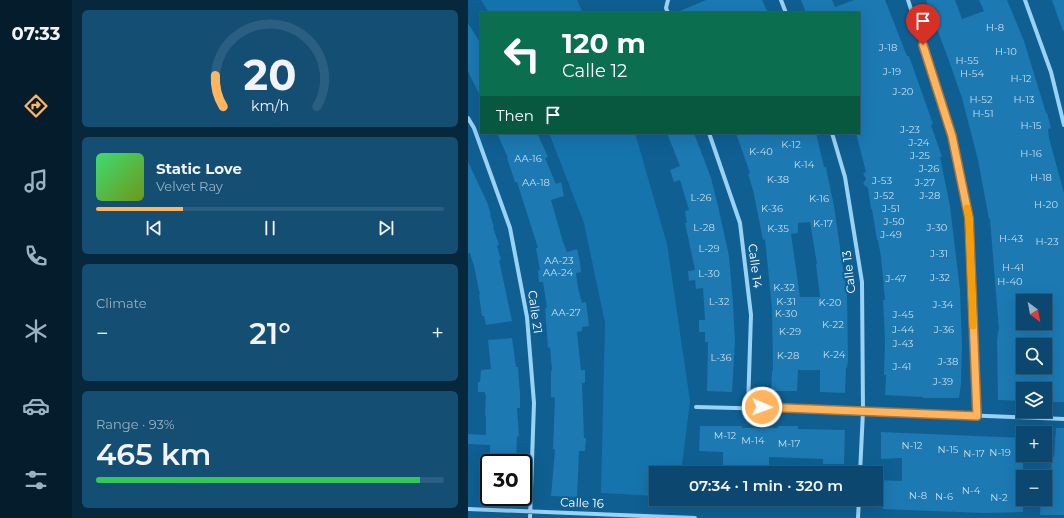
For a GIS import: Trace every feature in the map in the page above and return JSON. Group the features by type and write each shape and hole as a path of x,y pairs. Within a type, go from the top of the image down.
{"street":[{"path":"668,0 666,8 668,12"},
{"path":"781,0 786,12"},
{"path":"908,0 952,136 969,218 977,416"},
{"path":"1025,0 1051,72 1064,125"},
{"name":"Calle 21","path":"468,118 474,128 510,228 528,317 534,404 530,518"},
{"path":"468,131 474,128"},
{"name":"Calle 14","path":"709,134 740,223 751,315 748,407"},
{"name":"Calle 13","path":"832,134 845,177 862,282 863,411 860,466"},
{"path":"696,407 748,407 1064,419"},
{"path":"858,518 859,506"},
{"name":"Calle 16","path":"468,509 695,518"}],"shaded area":[{"path":"481,0 577,0 583,12 488,12"},
{"path":"549,134 635,134 667,244 690,401 682,466 649,466 649,496 601,493 605,323 584,223"}],"building":[{"path":"706,0 762,0 768,12 677,12"},
{"path":"801,0 832,0 835,7 854,0 885,0 907,56 909,56 933,124 931,125 942,157 940,157 950,206 960,290 962,344 961,384 959,398 923,398 885,395 886,375 884,375 885,340 883,300 885,300 881,257 868,188 863,184 866,179 863,173 866,172 856,134 860,134 860,12 806,12"},
{"path":"926,0 955,0 962,19 984,11 979,0 1007,0 1024,41 1047,113 1051,128 1048,129 1049,138 1064,193 1064,402 1052,402 1052,382 1016,382 1016,401 998,400 997,342 999,331 990,219 978,160 962,98"},
{"path":"1052,0 1064,0 1064,31 1063,31"},
{"path":"468,23 480,42 480,96 468,71"},
{"path":"497,134 537,134 548,157 545,158 556,184 561,182 564,196 551,200 563,242 567,252 577,249 580,262 581,272 576,273 578,288 582,303 586,302 589,326 582,327 582,331 577,332 581,370 585,370 585,383 582,383 584,438 586,438 585,451 579,451 577,497 551,496 555,449 553,449 555,398 551,397 552,371 550,347 548,348 545,308 547,308 543,282 539,282 538,270 540,270 536,248 538,248 508,158"},
{"path":"667,134 694,134 711,178 729,256 735,342 732,392 707,391 708,342 705,342 705,332 699,332 699,320 705,320 703,288 696,289 695,280 689,281 688,271 695,270 685,223 687,223 685,211 689,210 680,180 674,182 670,170 680,166"},
{"path":"736,134 816,134 824,167 826,167 834,206 847,296 848,360 847,368 846,367 845,393 820,392 820,370 798,370 797,391 771,391 773,371 772,308 765,239 763,240 753,190 748,174 750,173","holes":["810,222 820,297 800,297 791,234 798,233 798,223"]},
{"path":"468,162 487,202 491,215 499,245 497,246 501,260 499,260 512,321 486,325 484,316 482,316 480,295 474,266 470,253 468,253"},
{"path":"512,338 516,367 518,367 520,395 520,408 517,408 519,437 517,436 516,454 490,454 490,445 468,444 468,434 486,435 486,395 485,392 478,392 478,382 480,382 481,370 491,369 488,340"},
{"path":"700,426 778,428 778,426 798,426 798,429 845,430 844,464 823,464 823,459 769,457 769,466 723,466 723,452 699,451"},
{"path":"1056,428 1064,428 1064,515 1040,515 1041,506 1052,506 1052,456 1054,457"},
{"path":"881,432 1016,438 1016,462 1023,462 1023,470 1016,470 1016,506 1023,506 1023,512 983,513 883,509 883,507 880,506 883,506 883,480 902,481 902,458 881,459"}],"slow traffic":[{"path":"967,208 969,218 973,326"}],"route":[{"path":"762,407 977,416 969,218 952,136 923,45"}]}
